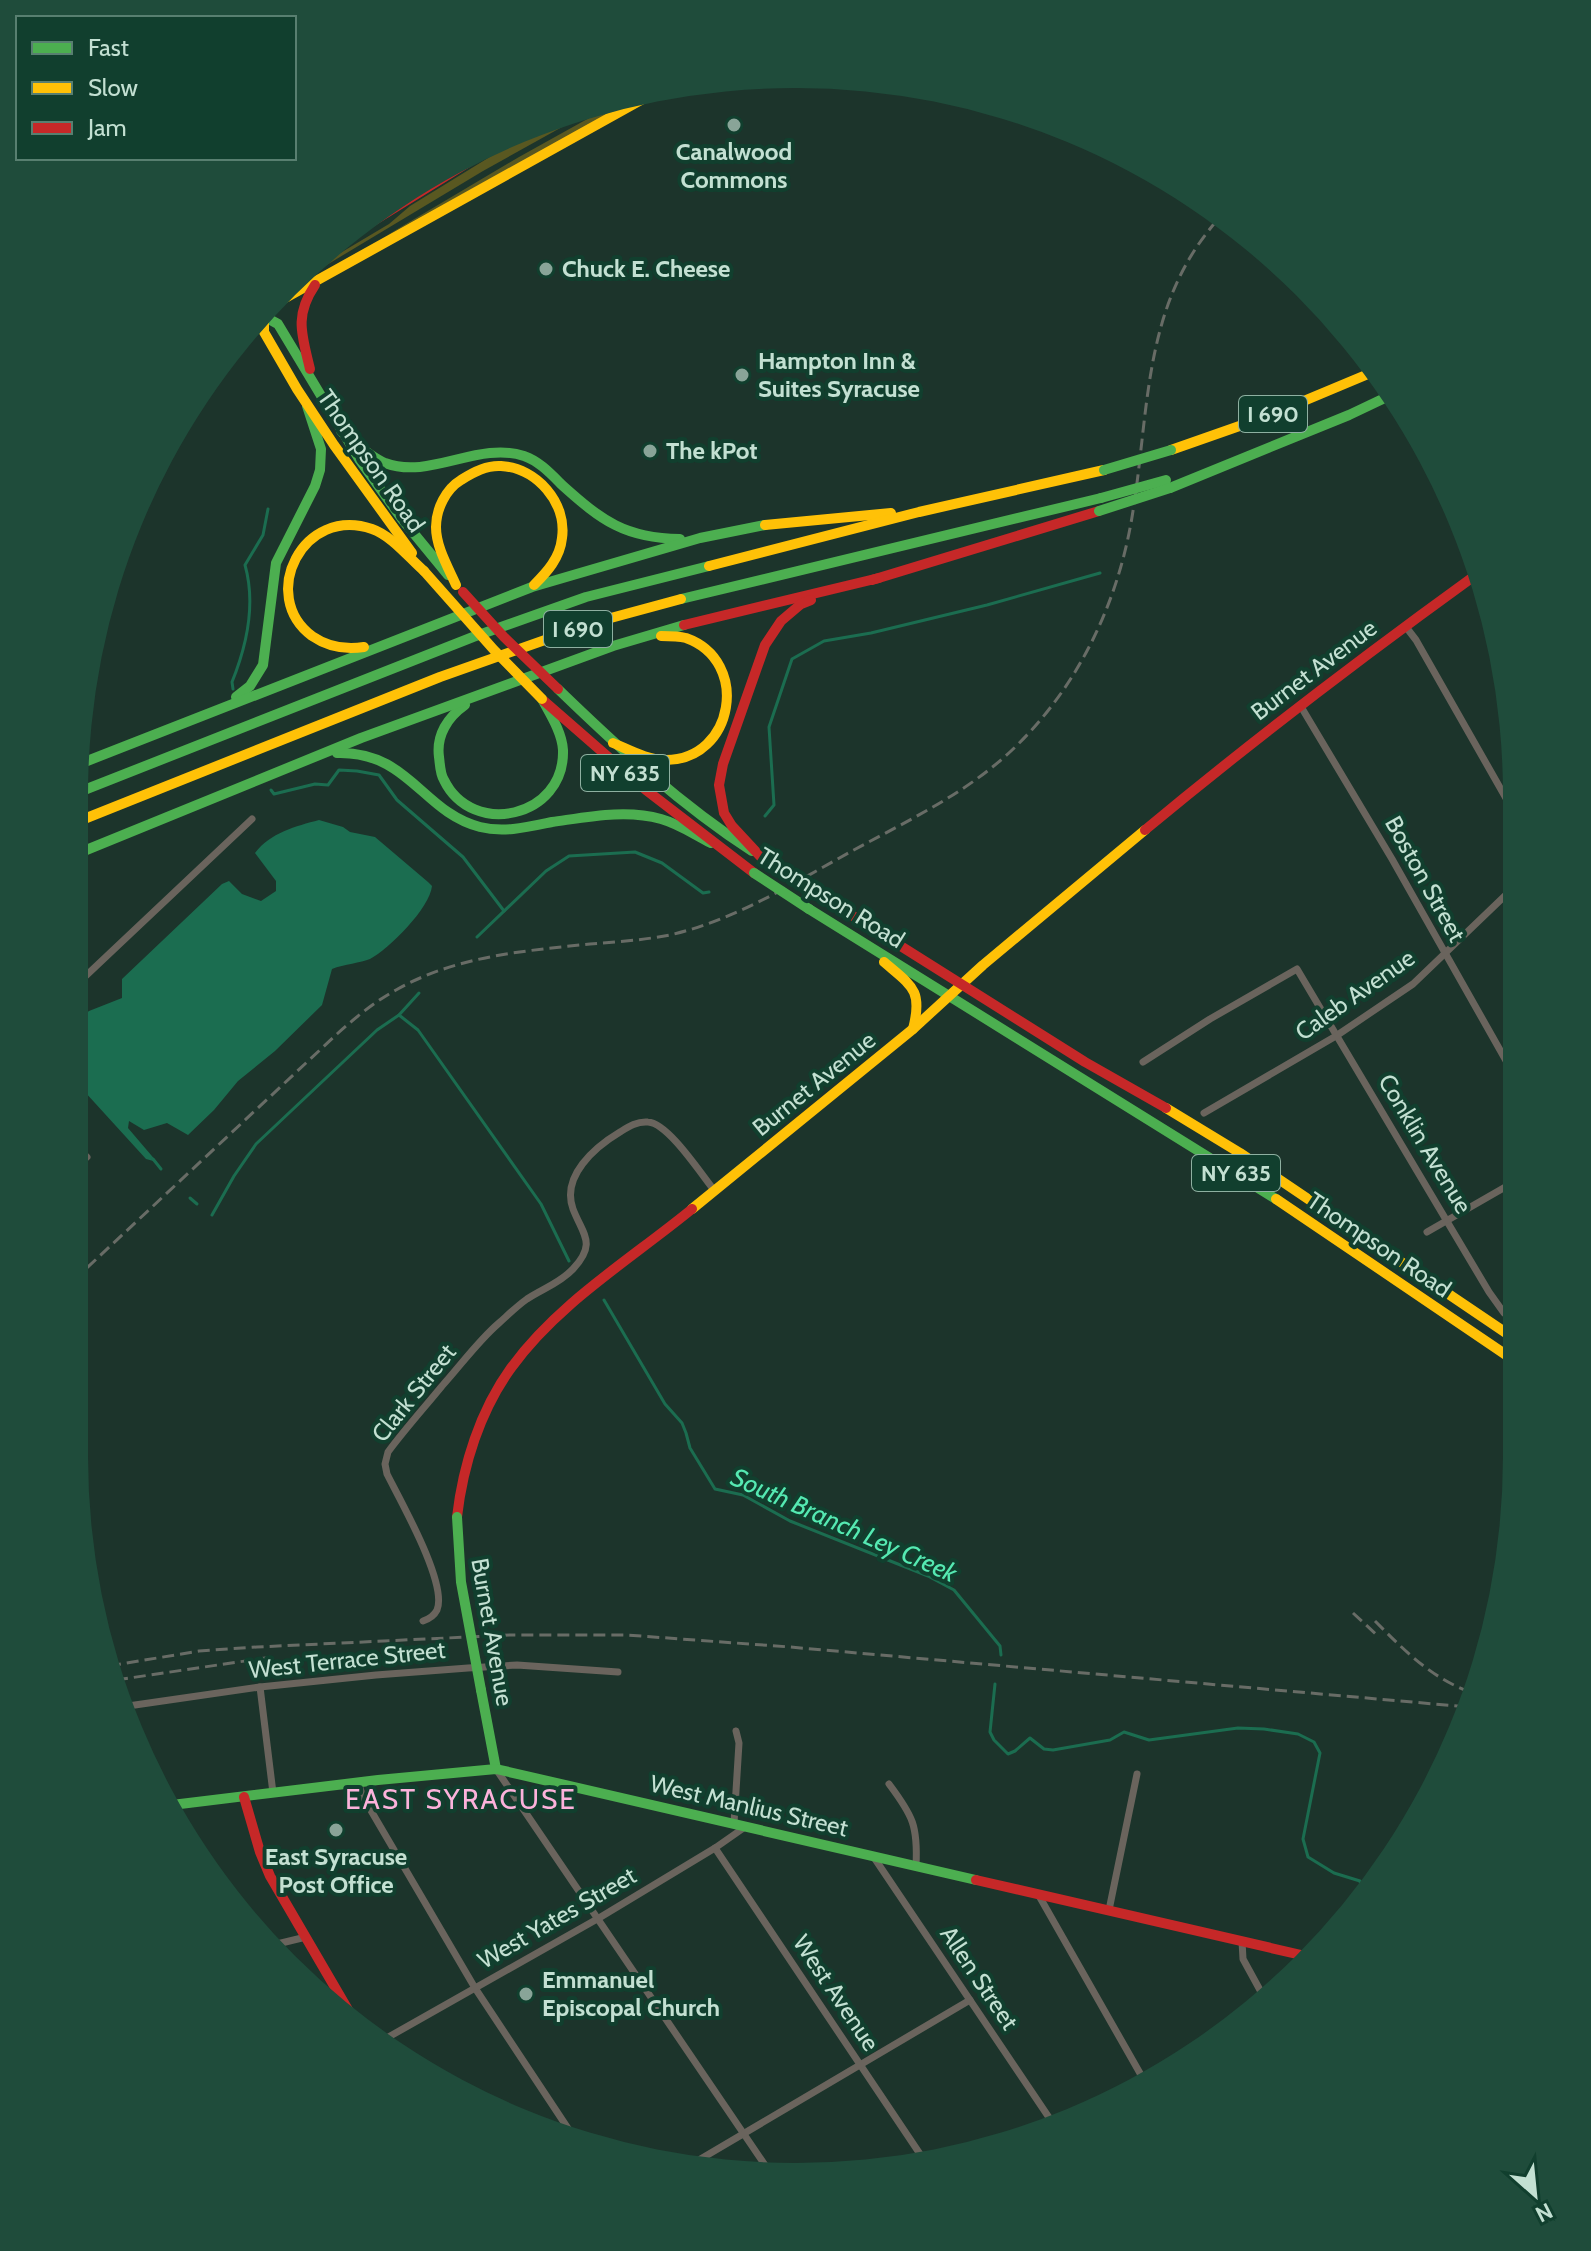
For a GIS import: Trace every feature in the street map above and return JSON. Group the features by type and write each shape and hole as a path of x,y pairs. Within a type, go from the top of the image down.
{"main road":[{"path":"301,290 625,109"},
{"path":"312,380 300,310 319,280"},
{"name":"Thompson Road","path":"271,322 278,324 341,431 402,519 504,637 649,776 720,831 1085,1062 1240,1153 1503,1331"},
{"name":"Thompson Road","path":"264,329 307,406 424,571 542,699 610,760 711,843 754,873 1257,1186 1503,1353"},
{"name":"I 690","path":"88,788 451,645 586,597 919,512 1104,470 1268,416 1365,375"},
{"name":"I 690","path":"88,817 440,677 596,622 738,584 1168,484 1253,454 1382,399"},
{"path":"193,720 243,692 256,679 263,665 276,563 320,470 321,449 307,406"},
{"path":"341,431 375,457 392,465 411,466 461,457 513,453 545,468 609,525 634,535 667,539 700,538"},
{"path":"460,588 438,538 438,512 446,494 460,480 490,466 523,470 539,479 558,506 562,537 554,562 532,587"},
{"path":"761,857 724,813 719,785 723,764 765,645 781,621 801,604 1099,511 1168,484"},
{"path":"90,760 532,587 700,538 772,524 919,512"},
{"path":"399,638 359,648 331,646 316,640 294,617 287,597 290,568 303,545 315,534 337,524 348,524 368,527 382,534 424,571"},
{"path":"88,849 302,761 613,646 664,630 879,578"},
{"name":"Burnet Avenue","path":"496,1769 461,1586 457,1517 463,1477 477,1430 499,1386 518,1359 545,1328 590,1289 913,1029 983,965 1234,756 1469,580"},
{"path":"613,646 665,636 683,637 700,644 719,664 729,696 728,711 714,738 686,758 653,759 613,743"},
{"path":"483,693 453,712 444,726 438,743 439,770 458,801 468,808 500,816 518,814 534,807 558,781 563,752 560,736 542,699"},
{"path":"302,761 349,751 375,756 468,823 491,829 508,830 615,814 638,814 662,819 711,843"},
{"path":"861,941 917,995 913,1029"},
{"name":"West Manlius Street","path":"180,1804 496,1769 1298,1954"},
{"path":"244,1797 270,1876 340,1997"}],"street":[{"path":"1406,627 1503,793"},
{"name":"Boston Street","path":"1300,705 1392,859 1503,1056"},
{"path":"88,974 252,819"},
{"name":"Caleb Avenue","path":"1204,1113 1336,1036 1413,984 1503,898"},
{"name":"Conklin Avenue","path":"1143,1062 1297,969 1503,1312"},
{"name":"Clark Street","path":"423,1621 436,1613 437,1587 430,1562 387,1474 385,1464 388,1452 496,1326 528,1299 575,1267 587,1241 572,1207 571,1193 575,1177 590,1153 634,1124 658,1124 714,1190"},
{"path":"1427,1232 1503,1188"},
{"name":"West Terrace Street","path":"134,1705 260,1687 517,1665 618,1672"},
{"path":"260,1687 273,1793"},
{"path":"734,1823 739,1743 736,1731"},
{"path":"496,1769 763,2162"},
{"path":"1109,1910 1137,1774"},
{"path":"358,1782 363,1797 475,1988 565,2124"},
{"path":"889,1784 909,1810 915,1826 916,1866"},
{"name":"West Yates Street","path":"391,2036 599,1918 746,1826"},
{"name":"West Avenue","path":"715,1848 918,2152"},
{"name":"Allen Street","path":"873,1856 1048,2116"},
{"path":"1038,1894 1140,2073"},
{"path":"283,1943 306,1937"},
{"path":"1242,1941 1243,1959 1259,1989"},
{"path":"704,2157 970,2000"}],"shaded area":[{"path":"613,112 384,237 584,121"},
{"path":"556,131 331,262 389,224 410,206 483,161"},
{"path":"319,820 350,832 375,837 432,886 430,895 407,927 378,954 332,969 322,1005 275,1051 238,1081 188,1135 167,1123 144,1130 129,1121 128,1128 157,1162 146,1159 88,1095 88,1012 122,998 122,979 222,884 229,881 242,894 261,901 276,891 276,881 255,853 276,835"}],"waterway":[{"path":"233,689 232,682 242,654 250,609 245,565 263,535 268,509"},
{"path":"765,816 774,805 769,727 792,659 824,641 987,605 1100,573"},
{"path":"271,790 274,794 315,784 328,785 339,770 379,775 397,800 463,857 504,911"},
{"path":"477,937 546,871 569,856 635,852 662,863 703,893 709,892"},
{"path":"399,1015 419,993"},
{"name":"South Branch Ley Creek","path":"212,1215 256,1144 377,1030 399,1015 418,1030 541,1204 569,1261"},
{"name":"South Branch Ley Creek","path":"153,1159 161,1169"},
{"name":"South Branch Ley Creek","path":"190,1198 197,1204"},
{"name":"South Branch Ley Creek","path":"604,1300 665,1404 682,1423 690,1448 715,1489 743,1495 790,1521 928,1576 954,1590 1000,1646 1001,1655"},
{"name":"South Branch Ley Creek","path":"995,1684 990,1732 1008,1754 1030,1738 1044,1749 1053,1750 1110,1740 1124,1732 1149,1740 1238,1728 1264,1729 1298,1734 1314,1742 1320,1753 1303,1839 1308,1857 1334,1873 1360,1882"}],"railway":[{"path":"88,1267 337,1034 365,1010 396,990 442,969 466,962 540,949 660,937 718,920 786,888 935,806 974,781 1011,751 1056,700 1092,642 1106,610 1133,511 1154,355 1164,318 1177,282 1196,248 1214,225"},
{"path":"1353,1613 1379,1637"},
{"path":"1375,1621 1432,1672 1463,1689"},
{"path":"120,1664 199,1651 257,1647 510,1635 626,1635 1456,1706"},
{"path":"125,1679 272,1657"}],"traffic: fast":[{"path":"272,321 278,324 359,459 402,519 448,575"},
{"path":"1170,488 1382,399"},
{"path":"236,697 250,686 263,665 276,563 320,470 321,449 307,406"},
{"path":"341,431 367,453 385,463 402,467 419,467 489,453 524,456 540,464 602,518 615,525 644,535 680,539"},
{"path":"1104,470 1171,450"},
{"path":"1101,498 1166,480"},
{"path":"1099,511 1170,488"},
{"path":"681,599 1101,498"},
{"path":"90,760 532,587 700,538 765,525"},
{"path":"88,788 473,637 586,597 709,566"},
{"path":"88,849 361,738 613,646 684,625"},
{"path":"558,689 651,775 700,815 752,851"},
{"path":"465,705 453,715 441,734 442,775 457,798 475,809 494,814 515,812 534,805 549,792 560,773 562,743 542,699"},
{"path":"337,753 361,755 382,762 399,772 443,809 480,827 507,829 621,814 668,821 711,843"},
{"path":"771,863 826,899"},
{"path":"754,873 809,909"},
{"path":"809,909 1276,1199"},
{"path":"457,1517 461,1582 481,1690"},
{"path":"481,1690 496,1769"},
{"path":"180,1804 496,1769 976,1880"}],"traffic: slow":[{"path":"302,289 625,109"},
{"path":"264,329 297,389 412,553"},
{"path":"1171,450 1268,416 1365,375"},
{"path":"456,585 438,542 436,520 440,507 446,494 456,484 475,472 496,466 514,468 537,480 560,512 562,538 559,552 534,585"},
{"path":"709,566 919,512 1104,470"},
{"path":"765,525 891,513"},
{"path":"364,647 343,648 324,643 312,636 296,619 289,599 289,578 296,558 308,542 326,530 347,525 372,529 393,542 424,571"},
{"path":"424,571 542,699"},
{"path":"88,817 440,677 596,622 681,599"},
{"path":"613,743 645,756 666,760 689,756 707,744 719,727 726,708 726,687 720,667 707,650 686,638 661,636"},
{"path":"692,1209 913,1029 983,965 1145,830"},
{"path":"884,962 913,990 917,1005 913,1029"},
{"path":"1166,1108 1240,1153 1503,1331"},
{"path":"1276,1199 1503,1353"}],"traffic: jam":[{"path":"310,369 302,316 315,285"},
{"path":"872,580 1099,511"},
{"path":"684,625 879,578"},
{"path":"1145,830 1307,701 1469,580"},
{"path":"463,592 558,689"},
{"path":"761,857 724,813 719,785 723,764 765,645 781,621 801,604 811,600"},
{"path":"544,701 646,790 754,873"},
{"path":"826,899 1085,1062 1166,1108"},
{"path":"457,1517 475,1439 490,1402 511,1368 573,1302 692,1209"},
{"path":"244,1797 270,1876 340,1996"},
{"path":"976,1880 1298,1954"}],"place":[{"name":"Canalwood Commons","path":"734,125"},
{"name":"Chuck E. Cheese","path":"546,269"},
{"name":"Hampton Inn & Suites Syracuse","path":"742,375"},
{"name":"The kPot","path":"650,451"},
{"name":"East Syracuse Post Office","path":"336,1830"},
{"name":"Emmanuel Episcopal Church","path":"526,1994"}],"district":[{"name":"EAST SYRACUSE","path":"461,1799"}]}
